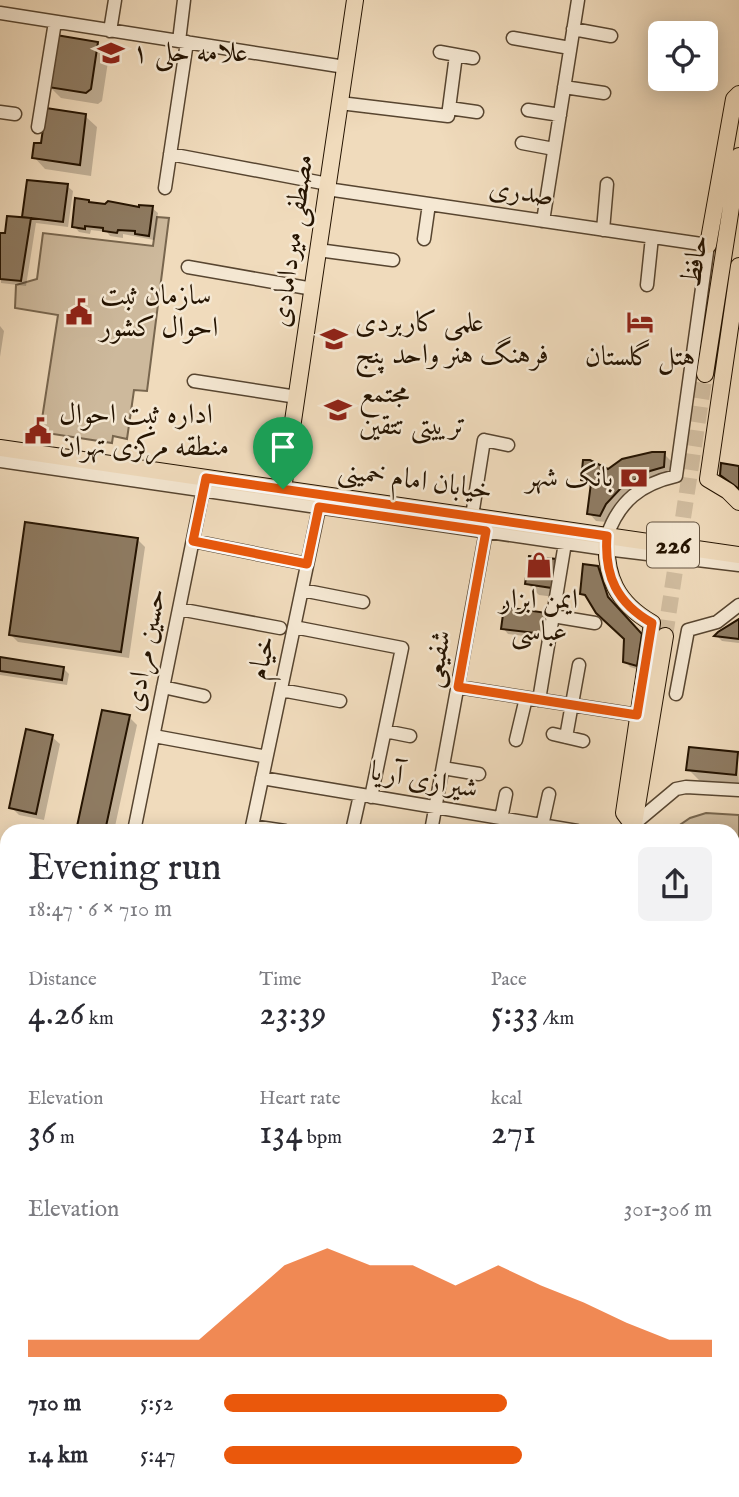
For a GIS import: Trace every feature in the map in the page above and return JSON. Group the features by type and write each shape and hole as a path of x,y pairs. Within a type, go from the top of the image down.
{"main road":[{"name":"مصطفی میردامادی","path":"283,489 355,0"},
{"path":"708,245 734,99 739,94"},
{"name":"حافظ","path":"705,374 739,156"},
{"path":"739,266 708,479 728,491 739,502"},
{"name":"خیابان امام خمینی","path":"0,448 204,484 283,489 321,501 472,516 487,525 607,542 739,555"},
{"path":"607,542 606,561 612,583 626,603 652,623 624,813 631,824"},
{"path":"634,824 665,636"}],"street":[{"path":"110,30 115,0"},
{"path":"165,188 183,42 184,0"},
{"path":"543,221 578,0"},
{"path":"0,13 345,67"},
{"path":"38,127 55,22"},
{"path":"573,29 611,36"},
{"path":"513,38 570,48"},
{"path":"440,52 473,58"},
{"path":"448,112 456,55"},
{"path":"564,87 604,93"},
{"path":"340,103 477,112"},
{"path":"528,110 560,115"},
{"path":"0,112 15,114"},
{"path":"522,144 554,149"},
{"name":"صدری","path":"170,154 429,204 708,245"},
{"path":"603,230 607,184"},
{"path":"424,239 429,204"},
{"path":"647,285 652,237"},
{"path":"708,245 676,476 656,481 634,493 618,511 607,542 739,565"},
{"path":"318,250 393,260"},
{"path":"188,267 313,289"},
{"path":"194,381 297,397"},
{"path":"472,516 484,440 508,445"},
{"path":"0,461 204,484 487,525"},
{"name":"حسین مرادی","path":"135,824 204,484"},
{"name":"خیام","path":"253,824 321,501"},
{"name":"شفیعی","path":"432,824 487,525"},
{"path":"516,740 532,699 553,616 566,536"},
{"path":"193,541 307,564"},
{"path":"302,590 363,602"},
{"path":"677,694 688,630 717,622 739,605"},
{"path":"179,609 280,628"},
{"path":"553,616 595,623"},
{"path":"294,627 402,648 385,731 355,824"},
{"path":"579,665 572,706 559,736 583,741"},
{"path":"163,687 204,696"},
{"path":"458,687 637,715"},
{"path":"281,690 340,701"},
{"path":"385,731 410,737"},
{"path":"154,736 262,756"},
{"path":"443,768 479,774"},
{"name":"شیرازی آریا","path":"262,778 435,808 504,823"},
{"path":"637,824 676,789 686,787 739,790"},
{"path":"504,823 506,794"},
{"path":"542,824 549,794"}],"shaded area":[{"path":"157,217 169,218 147,391 134,390 127,439 113,436 112,443 40,432 58,315 15,308 16,285 37,279 43,233 153,246"},
{"path":"706,813 739,815 739,824 681,824"}],"building":[{"path":"56,35 98,42 91,89 86,93 48,87"},
{"path":"46,108 86,114 80,165 32,158 34,143 41,143"},
{"path":"27,180 68,184 63,222 22,217"},
{"path":"75,198 105,204 108,201 139,207 153,206 149,236 135,234 135,231 118,230 117,233 103,231 103,228 72,227"},
{"path":"7,216 31,218 21,281 0,279 0,233 5,233"},
{"path":"665,452 664,467 650,471 620,489 606,504 600,516 587,514 591,483 581,480 583,460 590,460 608,469 622,459"},
{"path":"721,463 739,466 739,489 720,475"},
{"path":"25,522 138,538 121,652 9,635"},
{"path":"529,556 556,559 552,588 525,584"},
{"path":"583,564 598,566 608,597 642,634 637,666 623,662 624,639 596,613 585,595 580,594"},
{"path":"504,607 547,613 543,634 501,629"},
{"path":"739,619 739,639 714,636 718,632"},
{"path":"0,657 64,667 62,680 0,671"},
{"path":"102,710 130,715 107,824 78,824"},
{"path":"26,729 53,735 36,814 9,808"},
{"path":"689,747 738,752 736,775 686,770"}],"tunnel":[{"path":"665,636 705,374"}],"place":[{"name":"علامه حلی ۱","path":"111,53"},
{"name":"سازمان ثبت احوال کشور","path":"79,312"},
{"name":"هتل گلستان","path":"640,322"},
{"name":"علمی کاربردی فرهنگ هنر واحد پنج","path":"334,339"},
{"name":"مجتمع ترییتی تتقین","path":"338,410"},
{"name":"اداره ثبت احوال منطقه مركزی تهران","path":"38,431"},
{"name":"بانک شهر","path":"634,478"},
{"name":"ایمن ابزار عباسی","path":"539,565"}],"route":[{"path":"206,478 283,489 607,536 606,561 612,583 626,603 652,623 637,715 458,687 486,531 319,507 307,564 193,541 206,478"}]}
